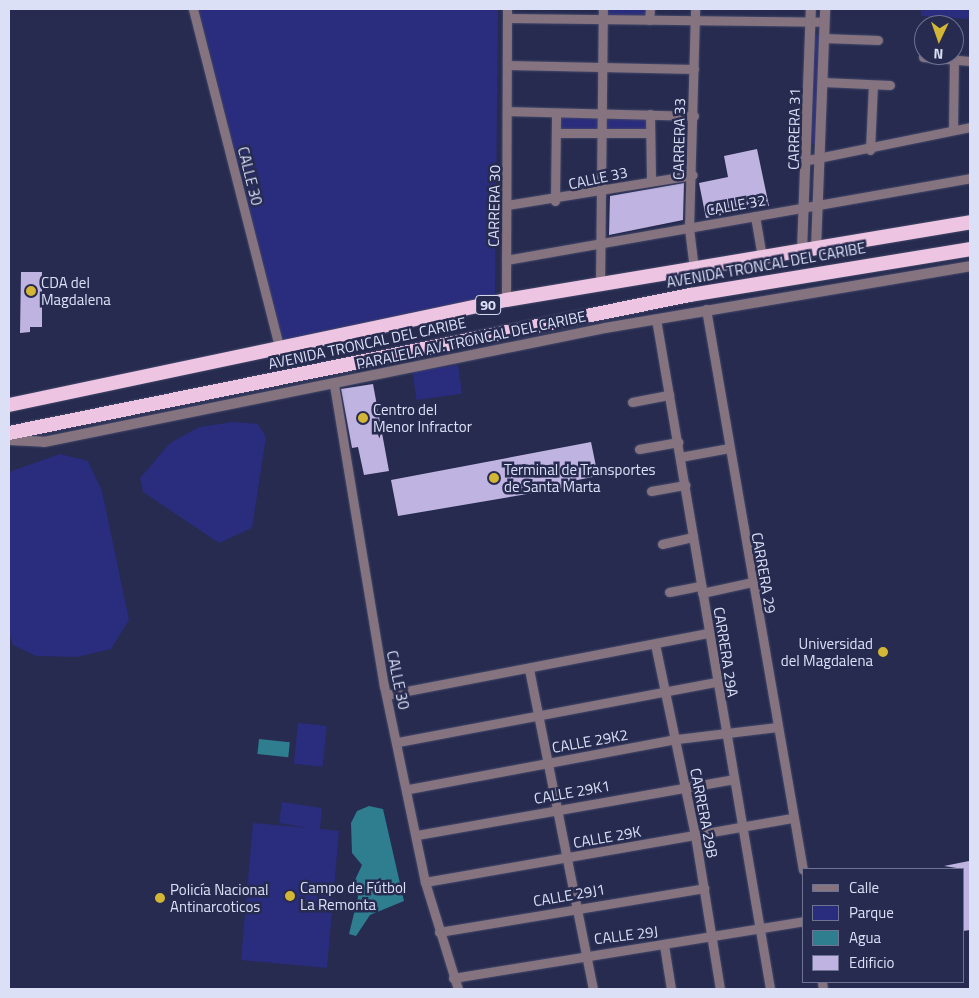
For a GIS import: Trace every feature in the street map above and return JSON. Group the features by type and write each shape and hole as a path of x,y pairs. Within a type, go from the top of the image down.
{"highway":[{"name":"AVENIDA TRONCAL DEL CARIBE","path":"9,405 280,351 506,300 970,222"},
{"name":"AVENIDA TRONCAL DEL CARIBE","path":"9,433 680,296 970,249"}],"street":[{"name":"CALLE 30","path":"193,9 280,351"},
{"path":"600,285 597,244 603,190 603,9"},
{"path":"649,20 650,9"},
{"name":"CARRERA 33","path":"694,269 689,228 693,175 695,9"},
{"name":"CARRERA 31","path":"811,9 814,160 817,205 816,248"},
{"name":"CARRERA 31","path":"802,251 823,82 825,9"},
{"path":"508,13 603,20 824,22"},
{"name":"CARRERA 30","path":"506,300 509,111 508,13"},
{"path":"823,38 878,40"},
{"path":"508,65 694,68"},
{"path":"953,130 954,65"},
{"path":"823,82 890,86"},
{"path":"870,150 873,85"},
{"path":"509,111 556,114 694,116"},
{"path":"555,201 556,114"},
{"path":"650,114 651,181"},
{"path":"814,160 870,150 970,127"},
{"path":"557,133 650,133"},
{"name":"CALLE 33","path":"507,205 555,201 603,190 693,175"},
{"name":"CALLE 32","path":"506,260 970,178"},
{"path":"755,216 762,257"},
{"name":"PARALELA AV. TRONCAL DEL CARIBE","path":"9,440 44,442 706,309 970,266"},
{"name":"CARRERA 29","path":"706,309 803,868"},
{"name":"CARRERA 29A","path":"656,319 678,442 716,682 770,989"},
{"name":"CALLE 30","path":"334,384 386,695 408,788 425,882 453,978 458,989"},
{"path":"632,402 669,395"},
{"path":"639,449 678,442"},
{"path":"680,457 729,448"},
{"path":"651,491 685,485"},
{"path":"662,544 693,537"},
{"path":"669,592 702,590 752,582"},
{"path":"386,695 709,633"},
{"name":"CARRERA 29B","path":"655,644 664,690 677,739 720,989"},
{"path":"529,668 560,808 593,989"},
{"path":"398,742 664,690 716,682"},
{"name":"CALLE 29K2","path":"408,788 677,739 777,727"},
{"name":"CALLE 29K1","path":"416,835 560,808 733,779"},
{"name":"CALLE 29K","path":"425,882 794,818"},
{"name":"CALLE 29J1","path":"439,932 704,888"},
{"name":"CALLE 29J","path":"453,978 586,954 664,945 802,921"},
{"path":"664,945 671,989"}],"green space":[{"path":"199,9 498,9 495,295 283,342"},
{"path":"608,9 647,9 647,16 608,16"},
{"path":"921,9 970,9 970,19 964,19 964,15 921,15"},
{"path":"821,34 819,144 811,144 815,35"},
{"path":"560,116 600,118 599,131 559,129"},
{"path":"607,116 648,117 648,133 607,132"},
{"path":"458,365 462,394 416,400 412,371"},
{"path":"233,422 258,424 266,437 252,528 219,543 143,492 140,478 170,443 199,427"},
{"path":"60,454 88,461 102,491 129,620 111,649 77,657 36,656 13,645 9,633 9,472"},
{"path":"298,723 327,726 323,767 294,764"},
{"name":"Campo de Fútbol La Remonta","path":"282,802 322,808 320,829 339,831 327,968 241,960 253,823 309,828 279,823"}],"water":[{"path":"259,739 290,742 288,757 257,754"},
{"path":"369,806 383,809 404,901 370,915 356,936 349,934 358,897 355,880 362,865 352,853 351,823 357,811"}],"building":[{"path":"757,149 769,206 706,218 699,183 728,177 724,156"},
{"path":"684,183 683,220 609,235 610,196"},
{"name":"CDA del Magdalena","path":"21,272 42,272 42,327 30,327 30,332 20,333"},
{"name":"Centro del Menor Infractor","path":"373,384 389,471 364,475 358,447 352,448 341,389"},
{"name":"Terminal de Transportes de Santa Marta","path":"591,442 598,476 562,483 563,488 398,516 391,480"},
{"path":"969,861 970,930 964,931 964,868 944,866"}],"place":[{"name":"CDA del Magdalena","path":"31,291"},
{"name":"Centro del Menor Infractor","path":"363,418"},
{"name":"Terminal de Transportes de Santa Marta","path":"494,478"},
{"name":"Universidad del Magdalena","path":"883,652"},
{"name":"Campo de Fútbol La Remonta","path":"290,896"},
{"name":"Policía Nacional Antinarcoticos","path":"160,898"}]}
